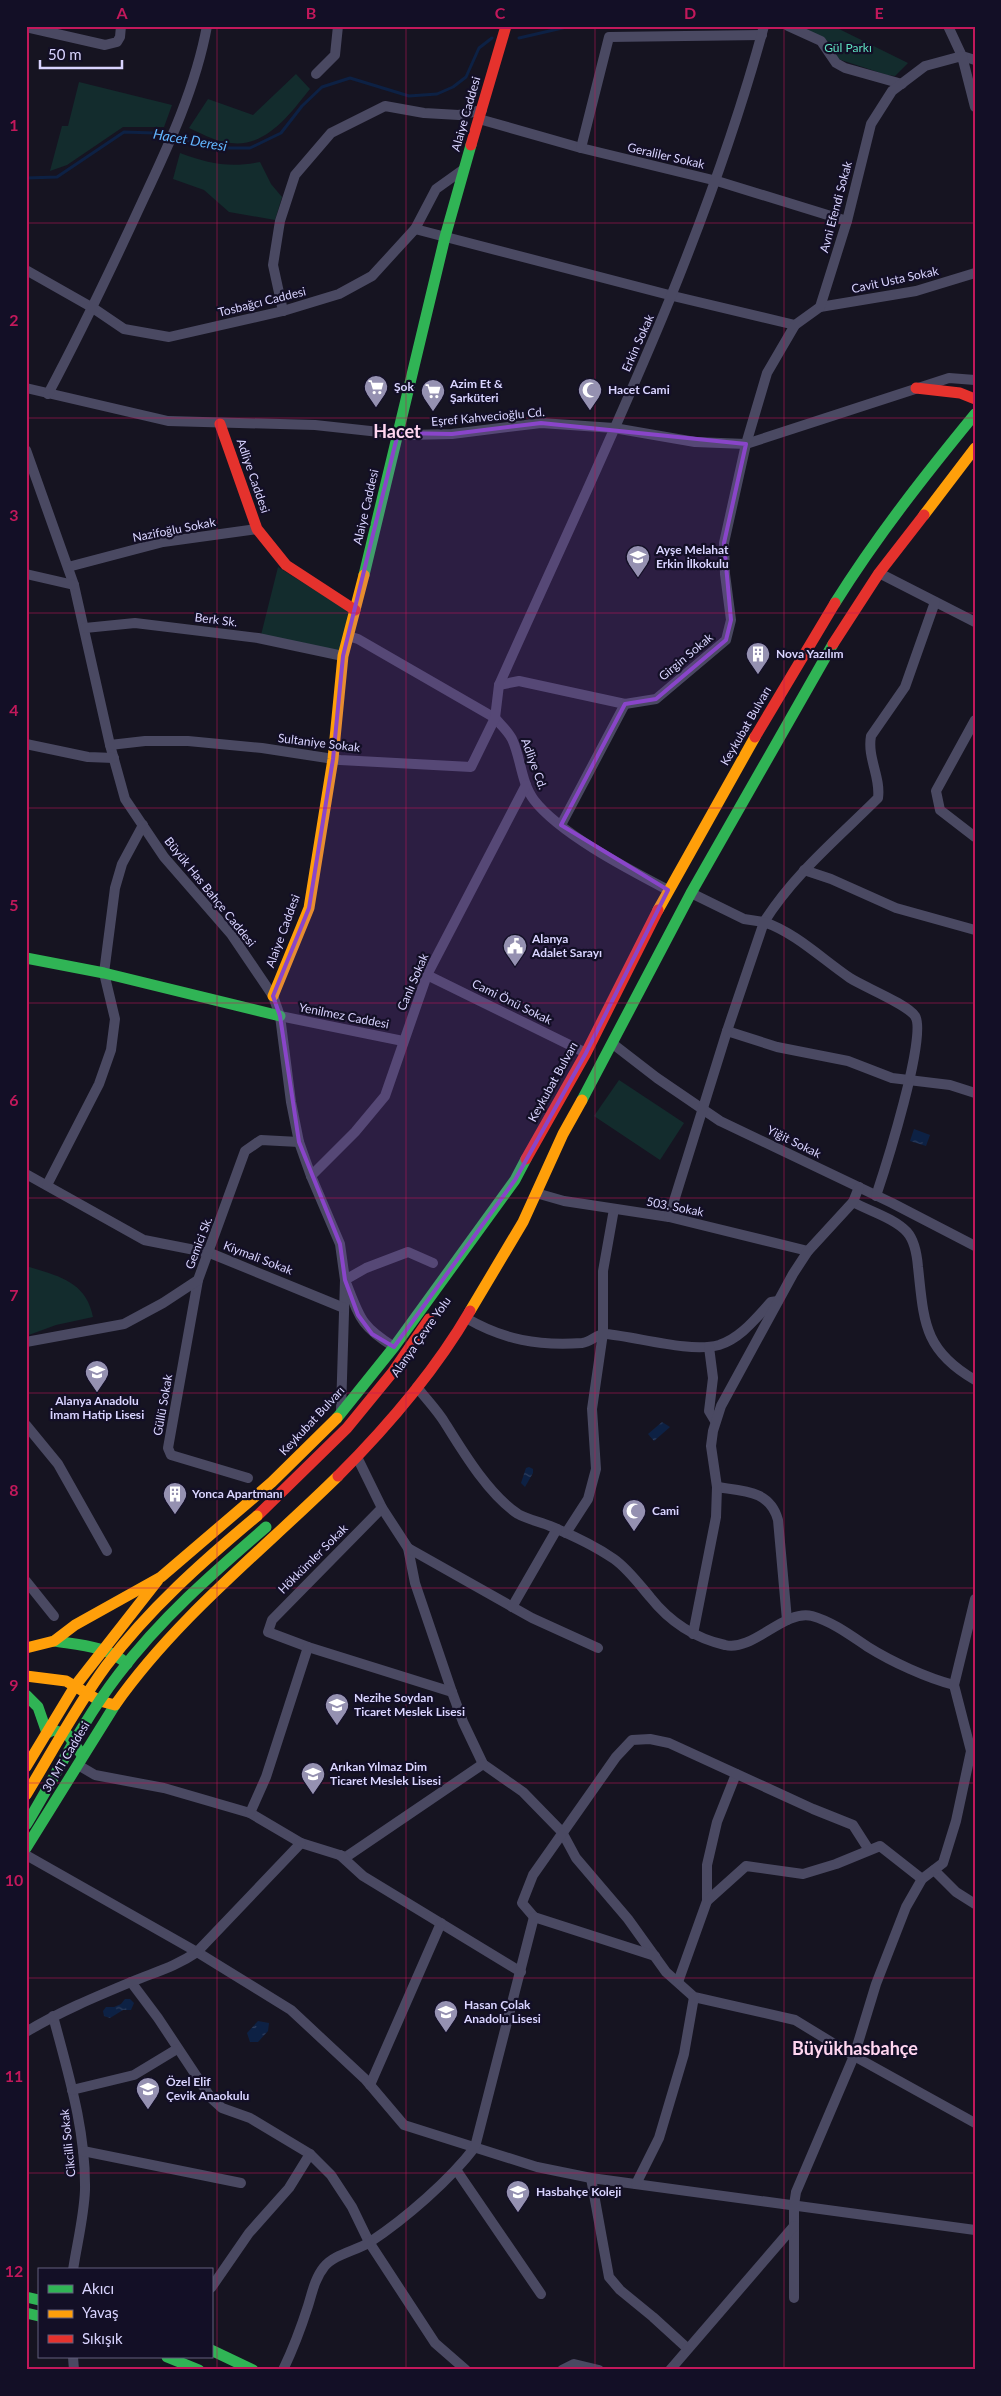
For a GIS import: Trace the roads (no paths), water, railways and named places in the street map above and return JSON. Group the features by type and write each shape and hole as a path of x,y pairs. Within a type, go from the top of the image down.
{"main road":[{"name":"Alaiye Caddesi","path":"273,996 309,908 333,759 343,656 445,237 506,26"},
{"path":"916,388 960,393 975,399"},
{"name":"Keykubat Bulvarı","path":"26,1648 54,1641 75,1625 160,1577 272,1482 341,1414 394,1346 515,1180 586,1053 668,890 807,648 856,569 921,479 975,414"},
{"name":"Adliye Caddesi","path":"220,424 257,529 286,565 355,610"},
{"path":"26,1676 46,1677 65,1681 90,1697 115,1705 136,1675 207,1597 295,1518 357,1457 417,1388 466,1318 523,1222 563,1134 613,1044 691,894 828,652 879,573 975,448"},
{"path":"26,958 104,973 280,1016"},
{"name":"Alanya Çevre Yolu","path":"439,1338 495,1250 563,1134"},
{"name":"Alanya Çevre Yolu","path":"26,1795 89,1690 143,1622 198,1565 257,1516 346,1428 392,1372 461,1273 515,1180"},
{"name":"Alanya Çevre Yolu","path":"288,1507 318,1481 400,1390"},
{"path":"26,1825 100,1700 153,1632 208,1577 269,1524"},
{"path":"26,1767 75,1686 160,1577"},
{"path":"147,1594 145,1608 152,1622 163,1628 177,1630"},
{"path":"54,1641 102,1650 123,1658 136,1675"},
{"path":"26,1695 38,1707 47,1733"},
{"name":"30 MT Caddesi","path":"26,1848 115,1705"},
{"path":"47,1733 53,1730 68,1735 80,1760"},
{"path":"212,2350 253,2370"},
{"path":"169,2358 199,2370"}],"street":[{"path":"26,26 105,45 117,42 122,26"},
{"path":"48,394 93,308 162,160 203,52 207,26"},
{"path":"316,74 335,55 338,26"},
{"path":"788,26 821,41 836,63 845,68 902,84"},
{"path":"948,26 962,56 975,107"},
{"path":"581,148 609,36 763,31"},
{"name":"Erkin Sokak","path":"495,718 499,685 673,296 717,181 763,31"},
{"path":"962,56 975,60"},
{"name":"Avni Efendi Sokak","path":"820,308 846,221 871,124 892,91 925,66 962,56"},
{"path":"283,311 273,265 280,221 295,175 331,133 385,106 433,114 480,114"},
{"name":"Geraliler Sokak","path":"480,114 581,148 717,181 846,221"},
{"name":"Tosbağcı Caddesi","path":"26,270 93,308 124,329 170,337 283,311 339,294 372,276 414,229 436,189 465,169"},
{"path":"414,229 673,296 795,325"},
{"name":"Cavit Usta Sokak","path":"820,308 916,290 975,273"},
{"path":"746,444 768,373 795,325 820,308"},
{"name":"Eşref Kahvecioğlu Cd.","path":"26,388 168,421 220,424 316,425 407,435 452,434 541,423 614,428 695,442 746,444 949,378 975,380"},
{"name":"Girgin Sokak","path":"499,685 520,682 625,704 656,699 726,640 731,620 725,574 724,543 746,444"},
{"name":"Büyük Has Bahçe Caddesi","path":"26,450 74,585 110,745 125,799 164,857 231,934 273,996 280,1016 291,1102 299,1142 311,1176 340,1244 345,1280 341,1414"},
{"name":"Nazifoğlu Sokak","path":"68,567 163,542 257,529"},
{"path":"879,573 975,622"},
{"path":"26,574 74,585"},
{"path":"670,1217 727,1031 764,922 779,898 804,870 878,798 877,780 869,746 871,736 905,687 935,602"},
{"name":"Berk Sk.","path":"85,628 135,623 258,638 343,656"},
{"name":"Adliye Cd.","path":"348,636 495,718 511,738 526,785 534,800 561,825 624,867 668,890"},
{"path":"561,825 625,704"},
{"name":"Sultaniye Sokak","path":"110,745 145,741 188,741 262,748 333,759 471,767 495,718"},
{"path":"975,720 936,791 940,810 975,837"},
{"path":"26,744 88,757 114,758"},
{"name":"Canlı Sokak","path":"311,1176 355,1132 385,1096 427,975 526,785"},
{"path":"47,1185 99,1084 111,1050 115,1019 104,973 115,888 122,864 143,825"},
{"path":"804,870 831,879 896,908 975,930"},
{"path":"691,894 744,919 764,922 786,931 858,984 913,1013 919,1024 919,1031 892,1146 876,1196"},
{"name":"Cami Önü Sokak","path":"427,975 586,1053"},
{"name":"Yenilmez Caddesi","path":"280,1016 403,1041"},
{"path":"727,1031 778,1047 848,1061 892,1078 950,1085 975,1094"},
{"name":"Yiğit Sokak","path":"613,1044 720,1121 859,1187 975,1246"},
{"name":"Gemici Sk.","path":"26,1342 124,1324 164,1303 198,1280 210,1253 245,1151 261,1140 299,1142"},
{"name":"Kiymali Sokak","path":"26,1174 144,1240 210,1253 344,1308"},
{"path":"693,1634 716,1516 717,1487 711,1453 715,1421 721,1406 778,1301 808,1251 853,1202 859,1187"},
{"name":"503. Sokak","path":"536,1193 614,1209 670,1217 808,1251"},
{"path":"853,1202 900,1225 911,1238 918,1263 926,1326 932,1340 940,1354 953,1366 975,1380"},
{"path":"512,1607 562,1531 588,1499 596,1469 592,1409 603,1334 603,1270 614,1209"},
{"path":"394,1346 372,1334 358,1315 345,1280 366,1268 408,1252 433,1263"},
{"name":"Güllü Sokak","path":"198,1280 168,1448 171,1455 248,1478"},
{"path":"466,1318 489,1332 526,1342 584,1343 603,1334 692,1347 709,1347 733,1339 771,1302 778,1301"},
{"path":"709,1347 713,1378 709,1411 715,1421"},
{"path":"417,1388 444,1422 457,1444 500,1497 519,1514 562,1531 614,1559 634,1578 671,1620 693,1634 735,1646 755,1638 787,1620 810,1615 847,1631 870,1648 937,1680 954,1685"},
{"path":"26,1425 58,1464 107,1552"},
{"path":"357,1457 382,1508 408,1548 415,1583 452,1692 463,1722 483,1764 523,1792 562,1832 576,1858 678,1982 694,1997 795,2020 854,2056 975,2124"},
{"path":"717,1487 759,1495 769,1501 775,1509 778,1520 787,1620"},
{"name":"Hökkümler Sokak","path":"308,1648 268,1632 272,1620 382,1508"},
{"path":"408,1548 512,1607 598,1648"},
{"path":"26,1581 54,1616"},
{"path":"794,2298 794,2205 796,2192 854,2056 864,2019 906,1908 922,1879 943,1863 956,1821 971,1750 954,1685 975,1598"},
{"path":"250,1813 266,1777 308,1648 452,1692"},
{"path":"655,1956 534,1917 522,1903 533,1875 562,1832 616,1757 632,1740 650,1739 669,1743 853,1825 869,1850"},
{"path":"80,1760 95,1776 164,1788 250,1813 301,1842 346,1857 483,1764"},
{"path":"678,1982 707,1901 707,1866 717,1822 736,1774"},
{"path":"26,2032 53,2016 131,1982 176,1966 197,1952 301,1842"},
{"path":"707,1901 746,1866 803,1874 836,1864 880,1846 922,1879"},
{"path":"26,1855 197,1952 291,2010 370,2085 404,2125 537,2167 591,2178 975,2230"},
{"path":"340,1855 363,1876 521,1972"},
{"path":"934,1870 956,1892 975,1904"},
{"path":"283,2370 294,2347 315,2283 323,2267 329,2262 369,2242 456,2171 475,2148 534,1917"},
{"path":"370,2085 441,1923"},
{"path":"131,1982 158,2018 211,2098 222,2108 250,2118 310,2154 331,2176 352,2207 369,2242 435,2343 466,2370"},
{"path":"636,2184 659,2138 684,2054 694,1997"},
{"name":"Cikcilli Sokak","path":"53,2016 76,2104 83,2151 85,2190 73,2268"},
{"path":"72,2090 134,2075 177,2049"},
{"path":"83,2151 242,2182"},
{"path":"212,2287 249,2233 289,2188 310,2154"},
{"path":"456,2171 541,2294"},
{"path":"591,2178 609,2276 620,2290 654,2317 687,2348"},
{"path":"670,2370 794,2226"},
{"path":"562,2370 574,2364 599,2370"}],"water":[{"path":"914,1129 930,1135 926,1146 910,1141"},
{"path":"662,1422 670,1427 654,1441 648,1434"},
{"path":"526,1468 533,1469 533,1473 525,1487 521,1483"},
{"path":"125,1999 130,1999 134,2003 131,2010 123,2010 110,2018 104,2016 103,2011 106,2007 114,2007 121,2004"},
{"path":"258,2021 269,2023 268,2031 258,2042 250,2042 247,2033"}],"waterway":[{"name":"Hacet Deresi","path":"519,38 571,26"},
{"name":"Hacet Deresi","path":"26,178 57,177 124,132 154,133 221,148 250,148 281,133 302,106 322,87 350,78 409,96 437,94 453,87 466,77 479,48 492,38"}],"place":[{"name":"Şok","path":"376,408"},
{"name":"Hacet Cami","path":"590,411"},
{"name":"Azim Et & Şarküteri","path":"433,412"},
{"name":"Ayşe Melahat Erkin İlkokulu","path":"638,578"},
{"name":"Nova Yazılım","path":"758,675"},
{"name":"Alanya Adalet Sarayı","path":"515,967"},
{"name":"Alanya Anadolu İmam Hatip Lisesi","path":"97,1393"},
{"name":"Yonca Apartmanı","path":"175,1515"},
{"name":"Cami","path":"634,1532"},
{"name":"Nezihe Soydan Ticaret Meslek Lisesi","path":"337,1726"},
{"name":"Arıkan Yılmaz Dim Ticaret Meslek Lisesi","path":"313,1795"},
{"name":"Hasan Çolak Anadolu Lisesi","path":"446,2033"},
{"name":"Özel Elif Çevik Anaokulu","path":"148,2110"},
{"name":"Hasbahçe Koleji","path":"518,2213"}],"district":[{"name":"Hacet","path":"397,432"},
{"name":"Büyükhasbahçe","path":"855,2049"}],"park label":[{"name":"Gül Parkı","path":"848,48"}]}
